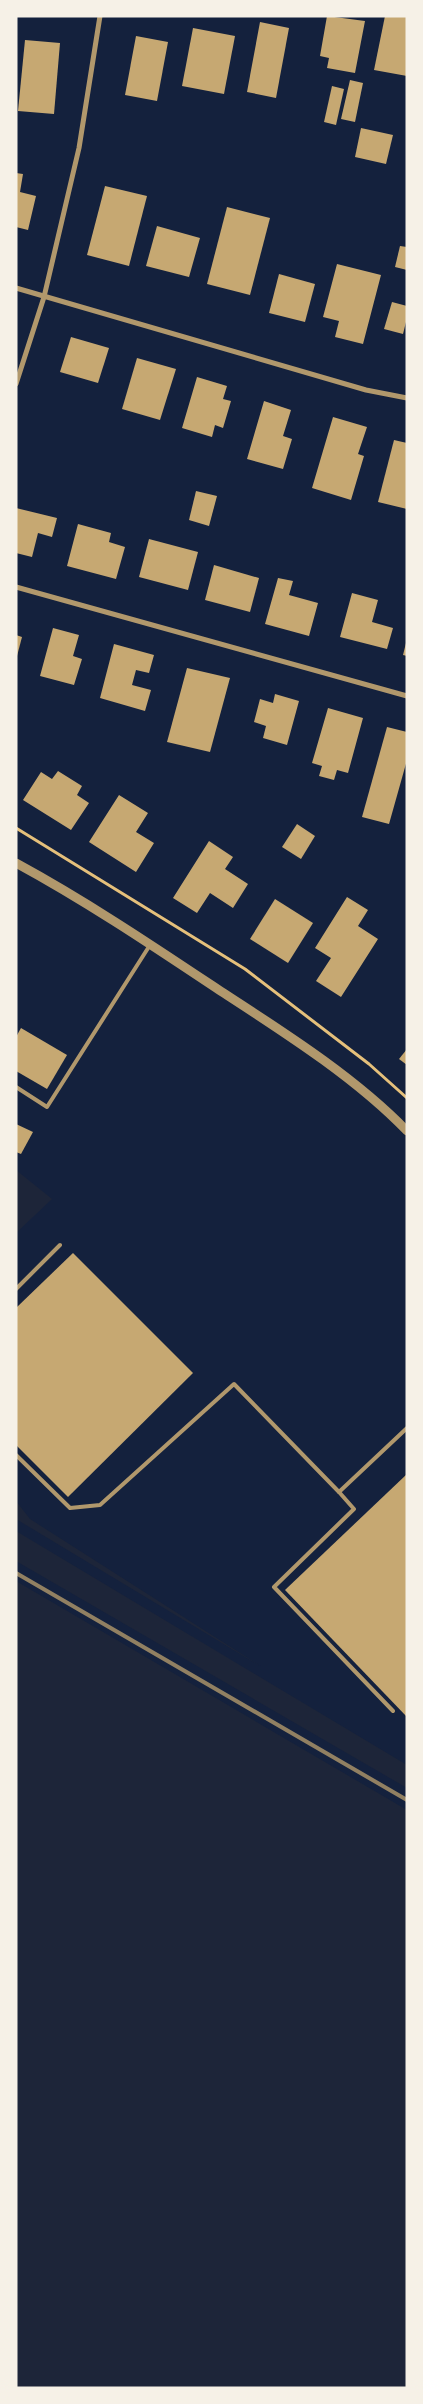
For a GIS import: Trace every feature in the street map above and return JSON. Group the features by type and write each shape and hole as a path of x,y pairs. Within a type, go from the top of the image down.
{"street":[{"path":"16,384 44,297 80,148 100,16"},
{"path":"16,288 366,390 407,398"},
{"path":"16,587 407,696"},
{"path":"16,863 150,945 288,1036 345,1078 407,1131"}],"lane":[{"path":"16,1087 47,1107 150,945"},
{"path":"16,1289 60,1245"},
{"path":"16,1455 70,1508 100,1505 234,1384 354,1509 274,1588 393,1711"},
{"path":"339,1492 407,1428"}],"path":[{"path":"16,828 245,969 369,1064 407,1098"}],"shaded area":[{"path":"16,1170 52,1199 16,1233"},
{"path":"16,1501 30,1519 262,1667 16,1519"},
{"path":"16,1531 407,1765 407,1788 16,1561"},
{"path":"16,1581 407,1810 407,2388 16,2388"}],"building":[{"path":"327,16 365,21 355,73 327,68 329,58 320,56"},
{"path":"385,16 407,16 407,76 374,70"},
{"path":"260,22 289,28 276,98 247,92"},
{"path":"193,28 235,36 224,94 182,86"},
{"path":"136,36 168,42 157,101 125,95"},
{"path":"25,40 60,43 54,114 18,111"},
{"path":"350,80 363,83 355,122 341,119"},
{"path":"332,86 344,89 336,125 324,122"},
{"path":"361,128 393,135 386,164 355,157"},
{"path":"16,173 23,174 20,192 36,196 28,230 16,227"},
{"path":"105,186 147,196 129,266 87,255"},
{"path":"227,207 270,218 250,295 207,284"},
{"path":"157,226 200,238 189,277 146,266"},
{"path":"400,246 407,247 407,270 395,267"},
{"path":"337,264 381,275 363,344 335,337 339,321 323,317"},
{"path":"279,274 315,284 305,322 269,313"},
{"path":"392,302 407,306 407,318 403,334 384,329"},
{"path":"71,337 109,348 98,383 60,372"},
{"path":"137,358 176,369 160,420 122,409"},
{"path":"197,377 227,386 223,399 231,401 223,428 215,425 212,437 182,428"},
{"path":"264,401 291,410 283,436 292,439 283,469 247,459"},
{"path":"333,417 367,427 358,454 364,456 351,500 312,488"},
{"path":"394,440 407,443 407,509 378,502"},
{"path":"196,491 217,496 209,526 189,520"},
{"path":"16,508 57,518 52,537 38,533 32,557 16,553"},
{"path":"78,524 111,533 109,542 125,547 116,579 67,566"},
{"path":"149,539 198,552 188,590 139,577"},
{"path":"214,565 259,578 250,612 205,600"},
{"path":"278,578 293,581 289,595 318,603 309,636 265,624"},
{"path":"352,593 378,600 372,622 393,628 387,649 340,637"},
{"path":"53,628 79,635 73,656 82,659 74,685 40,676"},
{"path":"16,635 22,637 17,656 16,656"},
{"path":"407,643 407,656 403,655"},
{"path":"114,644 154,655 149,673 136,670 132,685 151,690 145,711 100,698"},
{"path":"187,668 230,678 210,752 167,742"},
{"path":"275,694 299,701 287,745 263,738 266,726 254,722 260,699 273,703"},
{"path":"328,708 363,718 348,773 337,770 334,780 319,776 322,766 312,763"},
{"path":"387,727 407,732 407,760 389,824 362,817"},
{"path":"58,771 82,786 77,795 89,803 71,830 23,800 41,772 52,779"},
{"path":"119,795 148,813 136,832 154,843 136,872 89,842"},
{"path":"297,824 315,836 301,859 282,847"},
{"path":"209,841 233,857 225,869 248,884 233,908 210,893 197,913 173,898"},
{"path":"347,897 368,910 358,926 378,939 341,997 316,981 331,958 315,948"},
{"path":"275,899 313,923 288,963 250,939"},
{"path":"21,1028 67,1055 47,1089 16,1071 16,1037"},
{"path":"407,1049 407,1065 399,1059"},
{"path":"16,1124 33,1132 21,1154 16,1152"},
{"path":"73,1253 193,1373 68,1497 16,1445 16,1308"},
{"path":"407,1474 407,1717 285,1590"}],"railway":[{"path":"16,1573 407,1800"}]}
